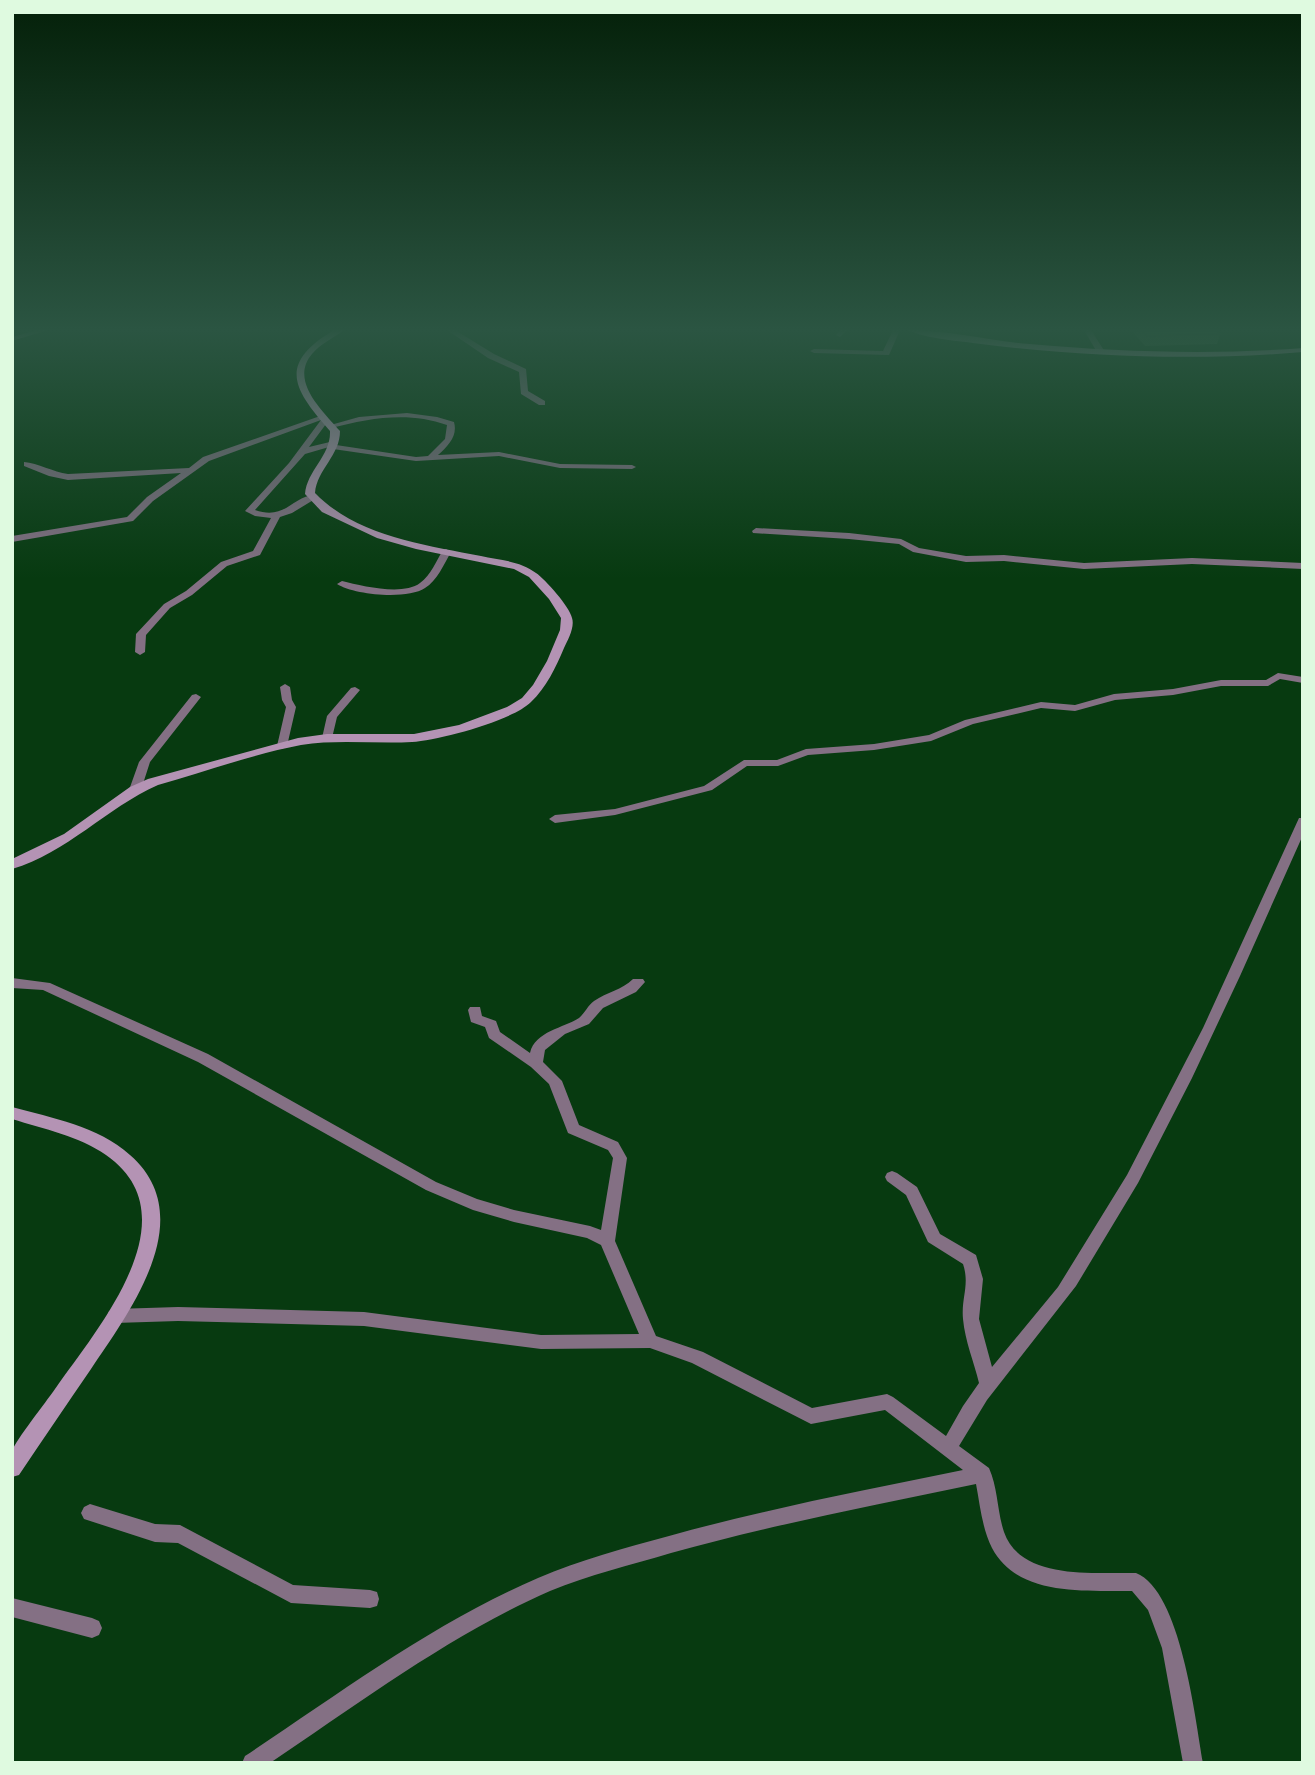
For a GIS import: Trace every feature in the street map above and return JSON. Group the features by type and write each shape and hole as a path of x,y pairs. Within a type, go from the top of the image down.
{"main road":[{"path":"12,865 69,837 135,790 153,782 282,746 327,738 396,739 447,733 520,705 538,687 566,630 567,618 539,580 527,572 381,536 326,510 312,497 310,481 334,445 336,433 320,413"},
{"path":"12,1113 93,1140 124,1161 144,1185 151,1215 147,1248 140,1270 115,1316 12,1468"}],"street":[{"path":"12,540 130,519 188,470 213,456 326,421 386,415 441,420 451,424 453,431 450,438 428,460"},
{"path":"312,497 285,515 276,517 249,511 326,421"},
{"path":"301,452 334,445 428,460 499,454 560,466 632,467"},
{"path":"27,464 63,477 188,470"},
{"path":"140,652 141,634 167,606 189,593 223,564 257,553 276,517"},
{"path":"756,531 901,542 916,550 966,559 1004,558 1084,566 1192,561 1303,566"},
{"path":"342,584 368,590 420,588 427,582 446,552"},
{"path":"555,819 615,812 645,802 709,788 744,763 778,764 806,752 874,747 931,738 969,722 1041,705 1075,708 1115,697 1173,692 1222,683 1268,683 1278,676 1303,680"},
{"path":"282,746 291,707 285,687"},
{"path":"327,738 332,716 355,690"},
{"path":"135,790 145,762 196,697"},
{"path":"949,1449 970,1409 1049,1311 1134,1178 1199,1054 1303,821"},
{"path":"536,1063 538,1048 560,1031 584,1021 598,1005 631,989 638,982"},
{"path":"12,984 45,986 203,1058 431,1186 472,1204 590,1232 607,1241"},
{"path":"475,1010 476,1019 491,1024 494,1035 536,1063 555,1082 573,1129 613,1146 620,1158 607,1241 650,1341"},
{"path":"892,1177 912,1191 934,1238 971,1261 977,1283 971,1306 971,1319 988,1384"},
{"path":"115,1316 178,1314 364,1319 541,1342 650,1341 697,1357 811,1416 887,1402 984,1474 998,1541 1009,1559 1022,1569 1040,1576 1070,1580 1136,1582 1155,1604 1172,1648 1193,1763"},
{"path":"252,1763 341,1705 400,1661 533,1589 593,1567 708,1534 984,1474"},
{"path":"90,1513 155,1533 180,1534 291,1594 370,1599"},
{"path":"12,1607 92,1628"}]}
